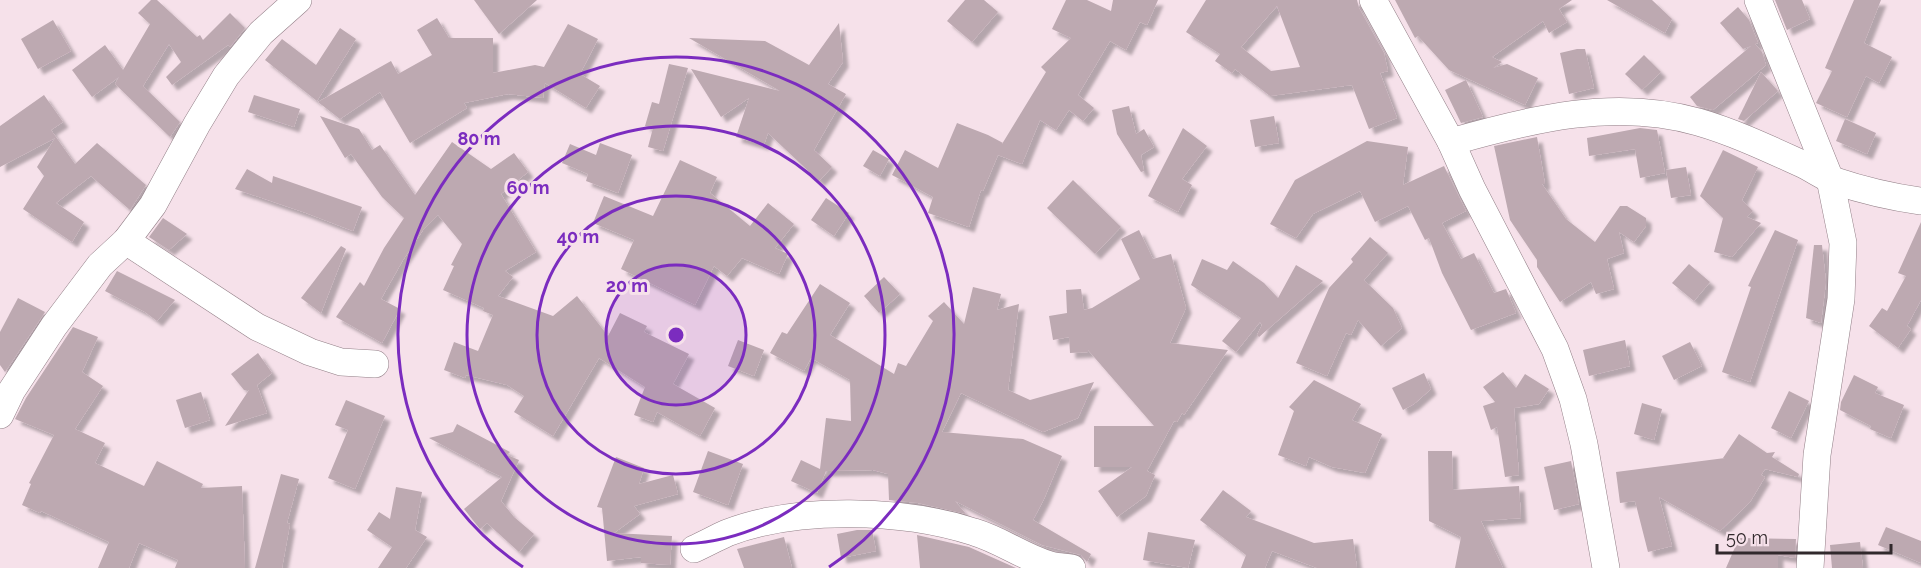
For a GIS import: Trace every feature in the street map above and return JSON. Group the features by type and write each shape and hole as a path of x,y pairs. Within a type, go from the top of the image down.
{"street":[{"path":"0,415 12,390 54,326 100,265 126,241 153,205 226,76 261,33 298,0"},
{"path":"1373,0 1450,142 1555,349 1570,389 1584,444 1606,568"},
{"path":"1758,0 1830,179 1843,243 1842,299 1817,455 1810,568"},
{"path":"1450,142 1551,117 1616,111 1652,112 1697,122 1732,134 1830,179 1881,195 1921,201"},
{"path":"126,241 257,327 310,352 341,362 375,364"},
{"path":"694,549 728,533 771,521 810,515 907,517 951,524 987,536 1023,554 1058,567"}],"building":[{"path":"151,0 157,0 197,37 200,35 203,40 230,13 245,28 230,47 228,45 172,85 166,77 181,62 169,44 143,86 180,122 170,137 115,84 119,77 92,97 72,70 105,45 123,70 150,24 138,13"},
{"path":"474,0 537,0 499,34"},
{"path":"965,0 984,0 998,12 972,42 947,21"},
{"path":"1066,0 1087,0 1111,11 1113,0 1158,0 1147,25 1140,22 1126,50 1110,41 1078,95 1094,108 1083,121 1069,110 1056,130 1040,120 1022,164 998,155 983,191 981,190 969,227 928,213 933,197 892,175 905,150 938,168 957,123 1003,143 1046,72 1041,67 1071,38 1052,29"},
{"path":"1206,0 1357,0 1359,8 1384,53 1388,71 1380,73 1397,118 1369,129 1352,85 1270,96 1235,69 1232,73 1215,61 1220,54 1186,32","holes":["1277,6 1300,67 1271,71 1241,47"]},
{"path":"1395,0 1572,0 1559,9 1567,22 1549,33 1543,21 1492,57 1502,62 1493,68 1507,64 1538,78 1525,105 1449,70 1418,36 1415,38"},
{"path":"1607,0 1652,0 1672,19 1665,33"},
{"path":"1775,0 1802,0 1810,19 1787,30"},
{"path":"1854,0 1881,0 1864,43 1892,57 1879,83 1866,76 1847,117 1816,103 1832,71 1825,68"},
{"path":"1738,7 1749,20 1758,43 1755,44 1762,52 1766,65 1713,110 1697,106 1690,97 1751,46 1743,49 1720,23"},
{"path":"437,18 449,38 493,38 493,73 535,65 544,67 568,24 598,39 580,74 600,86 586,108 545,83 543,98 508,94 464,103 467,108 410,143 380,92 340,119 318,102 391,61 398,74 432,55 417,30"},
{"path":"53,20 71,51 38,69 21,39"},
{"path":"839,23 843,62 828,84 846,94 814,150 832,167 819,181 768,133 764,145 736,137 749,98 721,117 691,69 780,91 689,38 765,41 809,65"},
{"path":"340,28 356,39 317,101 265,60 282,39 316,65"},
{"path":"1585,49 1594,88 1569,94 1560,53"},
{"path":"1644,55 1661,72 1642,90 1625,74"},
{"path":"669,64 688,68 663,151 648,147 653,128 645,126 652,102 659,104"},
{"path":"1761,72 1778,91 1744,121 1738,119"},
{"path":"1466,80 1483,117 1461,123 1445,90"},
{"path":"44,95 63,122 51,130 75,164 97,143 146,185 130,210 91,176 56,203 84,222 72,242 23,209 44,176 37,167 55,138 0,167 0,126"},
{"path":"254,95 300,109 294,127 248,112"},
{"path":"1129,106 1136,134 1144,129 1154,147 1141,155 1144,171 1141,172 1117,134 1112,110"},
{"path":"320,116 359,129 372,150 380,145 415,195 452,142 491,169 514,153 528,172 501,194 536,252 505,271 513,277 498,296 553,316 577,296 608,336 620,313 647,326 644,332 689,354 673,384 715,408 700,436 657,412 653,422 634,415 645,387 599,358 553,436 514,412 524,396 507,385 466,375 465,378 444,370 454,342 478,351 493,315 483,311 484,308 443,290 454,266 451,265 462,244 438,215 423,230 381,299 400,309 382,343 336,317 360,282 364,286 384,248 404,218 382,197 351,154 345,158"},
{"path":"1274,116 1279,143 1255,147 1250,120"},
{"path":"1845,119 1876,133 1867,154 1836,141"},
{"path":"1183,128 1207,146 1182,179 1192,185 1178,212 1148,196"},
{"path":"1640,128 1657,130 1665,173 1640,178 1635,149 1589,156 1587,138"},
{"path":"1537,137 1545,184 1542,184 1566,219 1595,242 1620,206 1627,206 1646,218 1646,226 1634,242 1619,232 1624,253 1607,259 1614,289 1596,294 1591,282 1560,302 1537,267 1537,260 1510,220 1494,146"},
{"path":"1367,141 1408,147 1403,185 1444,166 1466,211 1442,223 1461,259 1474,253 1494,293 1506,289 1516,313 1471,330 1442,273 1429,238 1425,240 1408,206 1375,222 1360,191 1313,214 1296,238 1270,224 1295,180"},
{"path":"600,143 632,155 618,193 586,181 588,174 562,163 570,144 596,155"},
{"path":"873,150 889,159 880,176 863,166"},
{"path":"1723,150 1758,167 1742,200 1753,211 1747,217 1761,223 1732,257 1714,252 1723,218 1700,196"},
{"path":"680,160 717,177 710,193 750,226 768,203 794,224 775,248 788,254 779,274 742,258 727,276 714,266 695,305 621,269 634,240 593,223 604,196 653,216"},
{"path":"1686,167 1691,195 1671,198 1666,170"},
{"path":"247,169 272,183 273,176 362,207 353,231 235,189"},
{"path":"1073,180 1121,227 1095,254 1047,208"},
{"path":"826,198 849,213 834,236 811,220"},
{"path":"163,218 187,234 169,250 149,237"},
{"path":"1921,222 1921,300 1907,326 1911,329 1898,348 1869,326 1882,308 1887,311 1906,276 1898,273"},
{"path":"1139,230 1153,259 1171,254 1186,308 1170,343 1228,350 1184,415 1182,413 1177,422 1174,421 1147,471 1155,475 1146,496 1117,517 1098,491 1132,467 1094,467 1094,426 1154,426 1088,350 1088,352 1070,353 1069,337 1053,340 1049,316 1067,313 1066,290 1081,289 1084,310 1092,308 1140,279 1121,239"},
{"path":"1775,230 1798,240 1750,382 1722,372 1751,287 1748,286"},
{"path":"1370,237 1388,253 1364,280 1393,308 1402,328 1381,346 1358,320 1351,335 1346,333 1327,376 1296,363 1329,288 1353,262 1351,259"},
{"path":"1814,245 1822,245 1826,282 1821,323 1806,318"},
{"path":"341,246 346,249 321,313 301,298"},
{"path":"1202,259 1227,270 1233,261 1264,283 1278,298 1296,265 1323,281 1259,337 1257,335 1262,325 1260,322 1236,352 1222,341 1241,318 1191,285"},
{"path":"1689,264 1710,282 1694,301 1672,283"},
{"path":"117,271 175,300 157,321 105,291"},
{"path":"884,277 900,294 879,313 864,296"},
{"path":"820,284 850,303 830,335 894,374 898,363 906,366 933,321 928,316 944,302 964,324 973,287 1001,294 997,310 1019,304 1008,390 1030,400 1094,382 1078,418 1043,432 961,393 942,432 1023,439 1062,456 1033,520 1091,554 1087,562 1081,555 1042,545 955,501 966,514 918,503 889,500 888,474 873,470 826,471 817,493 791,481 801,460 820,469 826,418 851,421 850,380 811,358 804,371 770,353 782,332 787,334"},
{"path":"18,298 45,312 5,372 0,365 0,332"},
{"path":"73,327 98,337 82,372 103,386 75,429 105,443 95,463 144,486 157,461 203,484 201,488 242,486 245,568 175,568 178,560 139,543 129,568 98,568 109,542 41,511 40,513 22,505 31,484 29,483 54,435 15,419 26,398"},
{"path":"738,340 764,350 754,376 728,366"},
{"path":"1625,340 1630,366 1589,376 1583,350"},
{"path":"1690,342 1702,366 1674,380 1662,356"},
{"path":"258,353 272,373 257,385 267,413 225,426 249,390 244,390 231,374"},
{"path":"1503,372 1516,388 1525,374 1549,389 1539,404 1514,408 1519,475 1505,477 1497,427 1491,430 1483,406 1495,402 1483,387"},
{"path":"1424,373 1431,389 1414,404 1403,410 1392,388"},
{"path":"1854,375 1878,387 1875,393 1904,405 1891,438 1870,429 1871,426 1840,410 1841,402"},
{"path":"1314,380 1361,404 1352,420 1382,434 1365,473 1332,467 1309,457 1306,466 1278,455 1294,411 1289,407"},
{"path":"1789,391 1809,401 1791,438 1771,428"},
{"path":"201,392 210,420 185,428 176,400"},
{"path":"346,400 385,416 355,489 328,478 348,430 335,425"},
{"path":"1642,403 1662,409 1654,440 1634,434"},
{"path":"457,424 510,452 507,455 519,460 501,501 514,517 534,534 519,552 487,523 480,529 464,509 502,477 429,438 453,432"},
{"path":"1739,434 1767,453 1775,452 1772,457 1799,474 1798,477 1765,469 1761,475 1765,477 1750,502 1720,531 1659,497 1672,546 1648,552 1635,501 1620,503 1616,472 1725,458 1723,458"},
{"path":"708,451 743,464 728,505 693,492"},
{"path":"1428,451 1452,451 1453,490 1519,486 1521,518 1481,521 1503,568 1455,568 1461,537 1429,521"},
{"path":"616,457 644,468 639,484 673,475 678,494 634,506 640,514 614,533 672,536 670,565 641,563 641,557 607,561 602,508 597,507"},
{"path":"1571,461 1579,504 1554,510 1544,467"},
{"path":"281,474 299,479 287,523 290,524 282,568 255,568"},
{"path":"396,487 422,492 415,530 427,537 406,568 378,568 392,547 367,530 379,512 390,519"},
{"path":"1223,490 1251,511 1246,517 1314,543 1353,539 1357,568 1317,568 1272,551 1265,568 1241,568 1246,555 1200,520"},
{"path":"1886,527 1921,541 1921,563 1878,545"},
{"path":"872,530 876,551 841,558 837,534"},
{"path":"1148,532 1195,540 1188,568 1143,560"},
{"path":"917,535 969,547 1016,568 920,568"},
{"path":"784,537 792,568 744,568 737,549"},
{"path":"1739,538 1796,539 1795,558 1778,555 1778,568 1726,568"},
{"path":"1860,542 1863,568 1832,568 1830,545"}]}
